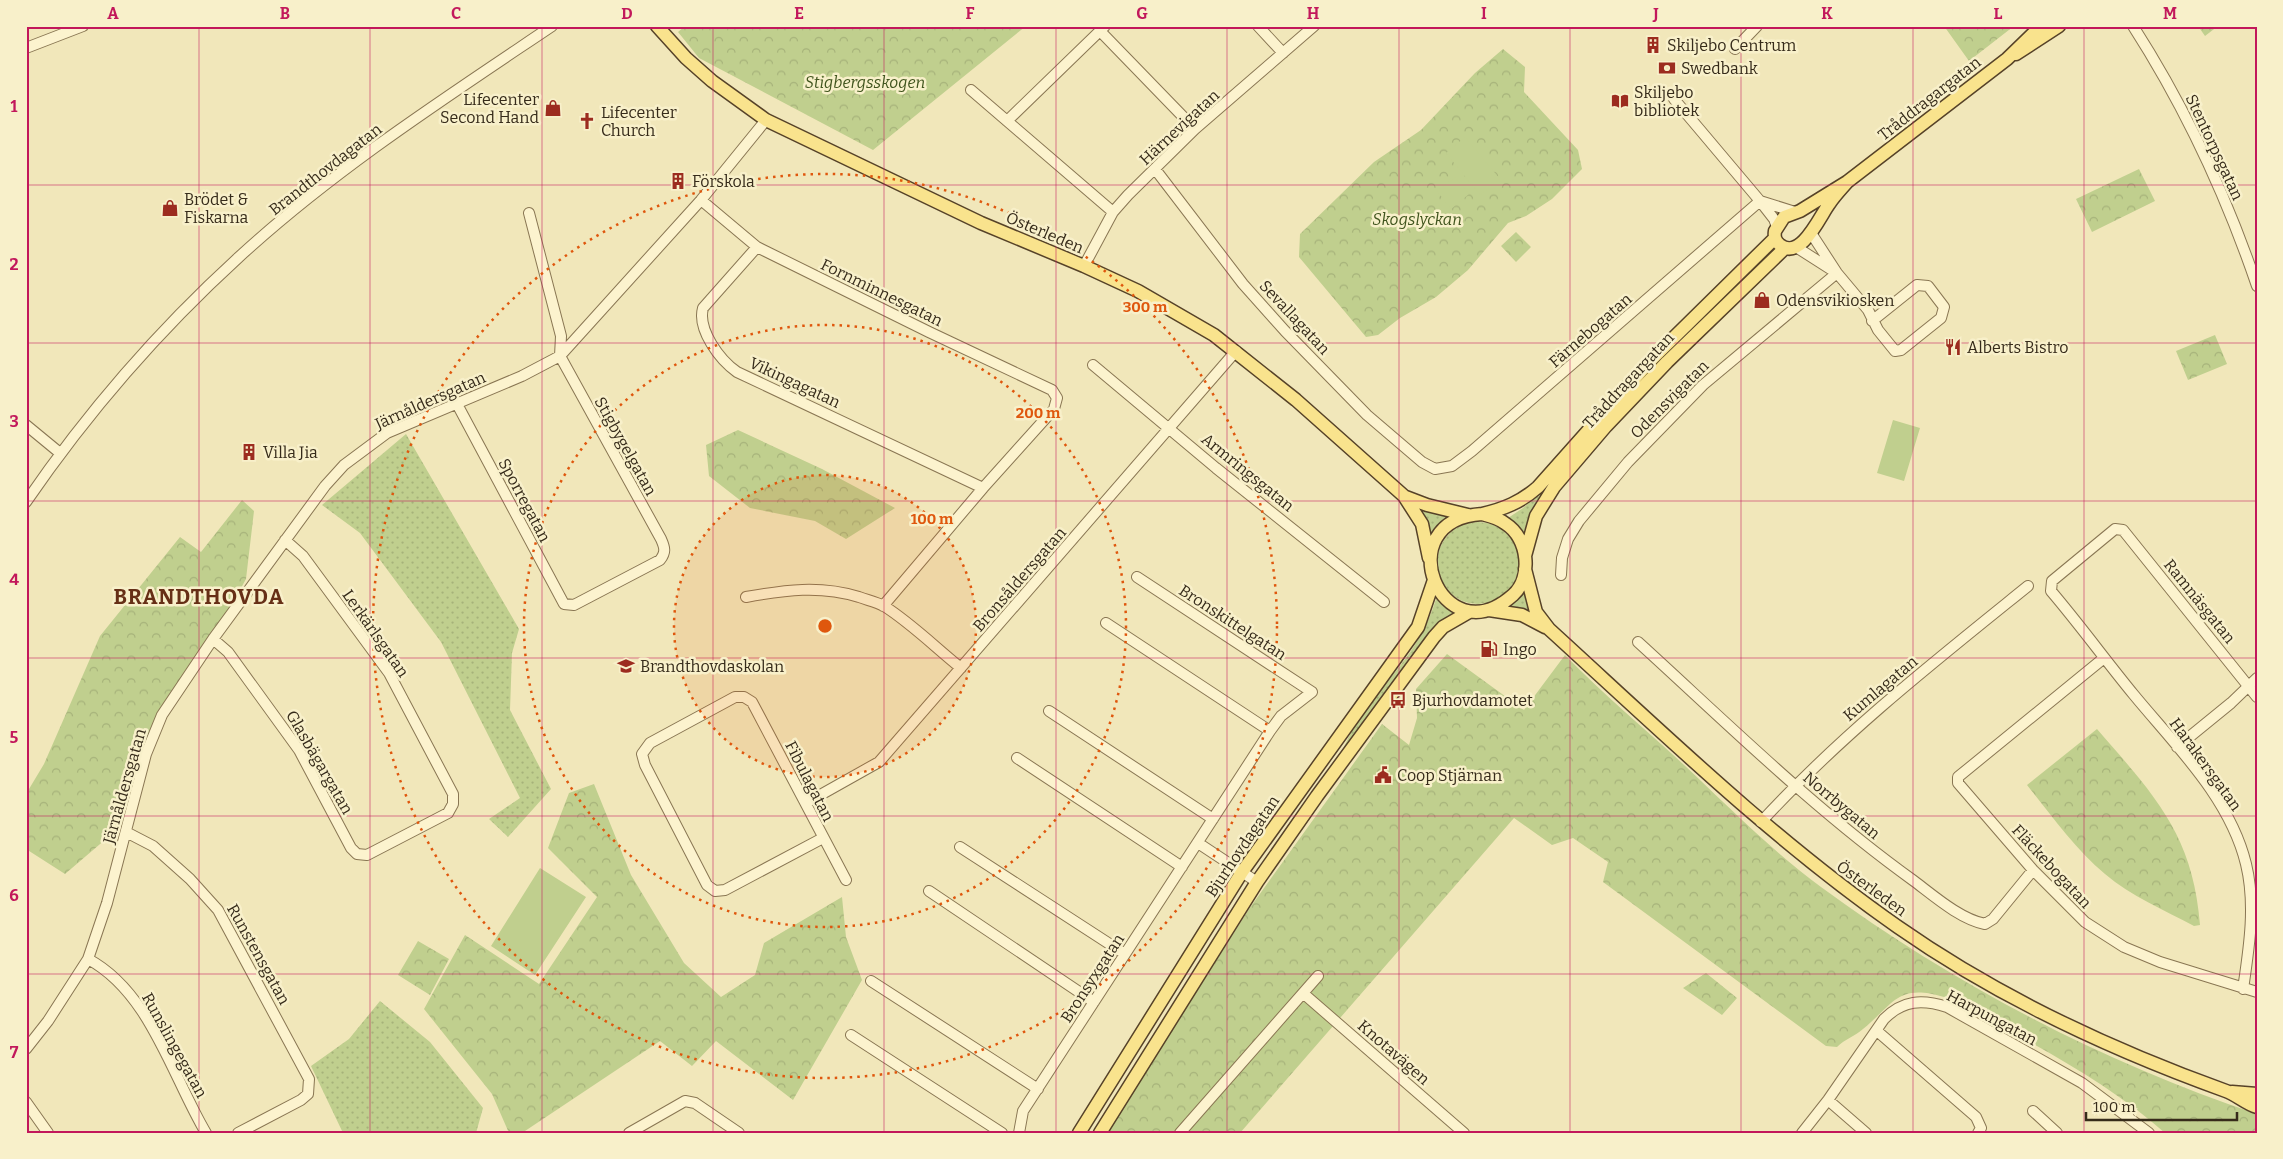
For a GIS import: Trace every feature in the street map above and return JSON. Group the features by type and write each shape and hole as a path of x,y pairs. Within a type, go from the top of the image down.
{"main road":[{"name":"Österleden","path":"657,26 686,58 712,81 766,120 981,223 1084,266 1147,296 1214,335 1296,400 1404,496 1422,524 1429,558"},
{"name":"Tråddragargatan","path":"1482,514 1506,508 1525,499 1538,487 1651,360 1776,232 1784,217 1798,211 1847,182 2007,58 2041,26"},
{"name":"Tråddragargatan","path":"2007,58 2033,45 2059,26"},
{"name":"Tråddragargatan","path":"1525,563 1536,516 1554,487 1606,426 1667,362 1790,247 1812,231 1829,203 1847,182"},
{"path":"1798,211 1810,214 1814,221 1812,231"},
{"path":"1776,232 1790,247"},
{"name":"Österleden","path":"1404,496 1427,506 1468,515"},
{"path":"1482,514 1507,524 1516,533 1525,563 1516,592 1495,607 1470,612 1449,603 1439,594 1429,558 1439,536 1447,526 1468,515 1482,514"},
{"name":"Österleden","path":"1525,563 1536,612 1549,629 1761,822 1842,887 1900,929 2032,1007 2124,1052 2229,1092 2257,1107"},
{"name":"Bjurhovdagatan","path":"1079,1133 1242,872 1418,627 1434,580"},
{"name":"Österleden","path":"1484,610 1522,615 1549,629"},
{"name":"Bjurhovdagatan","path":"1100,1133 1258,882 1317,796 1434,637 1443,627 1470,612"},
{"path":"1303,785 1317,796"},
{"name":"Österleden","path":"2229,1092 2257,1094"}],"street":[{"path":"26,48 83,26"},
{"name":"Brandthovdagatan","path":"26,502 60,453 152,346 240,256 351,165 552,26"},
{"path":"1258,26 1282,53"},
{"name":"Härnevigatan","path":"1084,266 1113,212 1195,129 1314,26"},
{"path":"1735,49 1757,26"},
{"name":"Stentorpsgatan","path":"2133,26 2157,64 2194,132 2253,260 2257,286"},
{"path":"1008,121 1102,29 1195,129"},
{"path":"971,90 1113,212"},
{"path":"1674,99 1774,219 1776,232"},
{"name":"Järnåldersgatan","path":"26,1049 48,1021 88,959 107,903 146,754 162,715 213,639 327,483 365,448 394,430 522,376 560,356 701,200 766,120"},
{"name":"Sevallagatan","path":"1155,169 1243,284 1285,331 1366,415 1422,462 1433,468"},
{"name":"Fornminnesgatan","path":"701,200 757,247 1052,390 1057,397 1054,409 983,488"},
{"path":"1760,201 1798,211"},
{"name":"Färnebogatan","path":"1433,468 1452,466 1472,451 1760,201"},
{"path":"529,213 561,336 560,356"},
{"path":"1812,231 1837,273 1868,310 1872,321 1895,351 1902,350 1941,318 1944,307 1928,286 1917,285 1872,321"},
{"name":"Vikingagatan","path":"757,247 703,308 701,316 703,325 722,359 737,372 983,488"},
{"path":"1790,247 1837,273"},
{"name":"Odensvigatan","path":"1561,575 1562,558 1568,539 1579,521 1628,462 1710,379 1837,273"},
{"name":"Bronsåldersgatan","path":"806,803 879,762 1171,429 1236,351"},
{"name":"Stigbygelgatan","path":"560,356 661,539 665,550 660,560 574,605 569,604"},
{"name":"Armringsgatan","path":"1094,365 1216,468 1384,602"},
{"name":"Sporregatan","path":"457,404 558,596 564,604 569,604"},
{"path":"26,425 60,453"},
{"path":"883,606 983,488"},
{"name":"Ramnäsgatan","path":"2051,590 2052,581 2115,529 2123,530 2257,697"},
{"name":"Lerkärlsgatan","path":"285,540 302,556 389,673 453,794 452,806 448,813 367,855 361,854"},
{"name":"Bronskittelgatan","path":"1137,577 1312,692"},
{"name":"Kumlagatan","path":"1761,822 1794,785 1884,702 2028,586"},
{"path":"746,597 787,590 818,588 840,591 883,606 961,668"},
{"name":"Harakersgatan","path":"2051,590 2177,747 2224,811 2233,827 2246,865 2251,919 2243,989"},
{"path":"1106,623 1270,731"},
{"name":"Glasbägargatan","path":"213,639 228,652 277,718 299,750 351,848 361,854"},
{"name":"Norrbygatan","path":"1638,642 1794,785 1868,848 1933,895 1976,922 1985,924 1994,919 2033,870"},
{"name":"Fläckebogatan","path":"2104,658 1958,777 1958,784 2033,870 2084,922 2124,947 2160,962 2257,992"},
{"path":"2177,747 2249,687 2257,678"},
{"name":"Bronsyxgatan","path":"1018,1133 1023,1111 1280,716 1312,692"},
{"name":"Fibulagatan","path":"823,838 725,890 713,889 708,885 642,756 650,743 734,696 745,698 752,702 846,880"},
{"path":"1049,711 1213,819"},
{"path":"1017,758 1182,866"},
{"name":"Runstensgatan","path":"126,832 153,846 190,879 218,910 309,1079 310,1087 307,1095 238,1133"},
{"path":"1198,843 1258,882"},
{"path":"960,847 1125,954"},
{"path":"929,891 1094,1002"},
{"name":"Runslingegatan","path":"88,959 116,979 142,1012 206,1133"},
{"path":"1180,1133 1318,976"},
{"path":"871,981 1038,1089"},
{"name":"Knotavägen","path":"1304,994 1464,1133"},
{"name":"Harpungatan","path":"1802,1133 1894,1009 1909,1002 1926,1001 1947,1006 2082,1084 2149,1133"},
{"path":"1877,1031 1976,1117 1981,1128 1978,1133"},
{"path":"851,1035 1002,1133"},
{"path":"1828,1100 1866,1133"},
{"path":"629,1133 685,1101 696,1103 739,1133"},
{"path":"26,1102 48,1133"},
{"path":"2032,1111 2057,1133"}],"green space":[{"name":"Stigbergsskogen","path":"685,26 1026,26 873,150 699,58 678,32"},
{"path":"1944,26 2014,26 1969,61"},
{"path":"2198,26 2218,26 2205,36"},
{"name":"Skogslyckan","path":"1503,49 1525,67 1524,92 1578,150 1582,169 1552,199 1526,216 1508,223 1468,270 1436,297 1400,318 1378,335 1366,337 1299,257 1300,234 1374,162 1421,130 1475,73"},
{"path":"1465,137 1500,179 1480,195 1446,153"},
{"path":"2139,169 2155,201 2092,232 2076,199"},
{"path":"1455,177 1469,194 1451,209 1437,191"},
{"path":"1516,232 1531,247 1516,262 1501,246"},
{"path":"2215,335 2227,364 2188,380 2176,351"},
{"path":"1893,420 1920,428 1904,481 1877,473"},
{"path":"738,430 822,469 895,508 846,539 815,521 750,508 709,476 706,445"},
{"path":"406,434 519,629 512,653 510,710 551,789 508,837 489,819 520,798 441,642 360,533 322,505"},
{"path":"1543,490 1530,513 1524,532 1508,518 1523,508"},
{"path":"242,500 254,511 246,579 215,635 159,720 127,821 65,874 26,849 26,794 44,764 100,636 180,537 201,552"},
{"path":"1423,511 1450,517 1432,536"},
{"path":"1478,522 1494,525 1507,534 1516,547 1519,563 1516,579 1507,592 1494,601 1478,604 1462,601 1449,592 1440,579 1437,563 1440,547 1449,534 1462,525"},
{"path":"1524,590 1529,613 1508,607"},
{"path":"1436,599 1453,613 1442,622 1339,758 1352,731 1363,714 1420,637"},
{"path":"1447,654 1524,710 1565,655 1768,843 1821,887 1871,922 1976,988 2086,1045 2199,1093 2257,1114 2257,1133 2165,1133 2115,1094 2059,1059 1944,997 1928,993 1906,994 1897,998 1857,1034 1837,1047 1826,1046 1603,882 1608,862 1573,838 1552,845 1514,818 1240,1133 1107,1133 1249,909 1382,724 1409,745 1417,718 1416,689"},
{"path":"2097,729 2153,796 2179,840 2189,865 2196,893 2200,925 2194,926 2148,902 2105,874 2073,843 2027,785"},
{"path":"594,784 631,875 684,963 721,997 755,975 764,943 842,897 846,937 862,980 793,1100 716,1041 692,1066 660,1041 522,1133 509,1133 492,1094 424,1009 465,935 539,984 597,897 548,848 569,793"},
{"path":"540,868 586,897 535,975 491,946"},
{"path":"418,941 449,959 430,995 398,975"},
{"path":"1706,973 1737,998 1722,1015 1683,988"},
{"path":"380,1001 430,1042 483,1108 476,1133 343,1133 311,1066 349,1039"}],"place":[{"name":"Skiljebo Centrum","path":"1653,45"},
{"name":"Swedbank","path":"1667,68"},
{"name":"Skiljebo bibliotek","path":"1620,101"},
{"name":"Lifecenter Second Hand","path":"553,108"},
{"name":"Lifecenter Church","path":"587,121"},
{"name":"Förskola","path":"678,181"},
{"name":"Brödet & Fiskarna","path":"170,208"},
{"name":"Odensvikiosken","path":"1762,300"},
{"name":"Alberts Bistro","path":"1953,347"},
{"name":"Villa Jia","path":"249,452"},
{"name":"Ingo","path":"1489,649"},
{"name":"Brandthovdaskolan","path":"626,666"},
{"name":"Bjurhovdamotet","path":"1398,700"},
{"name":"Coop Stjärnan","path":"1383,775"}],"district":[{"name":"BRANDTHOVDA","path":"199,597"}]}
